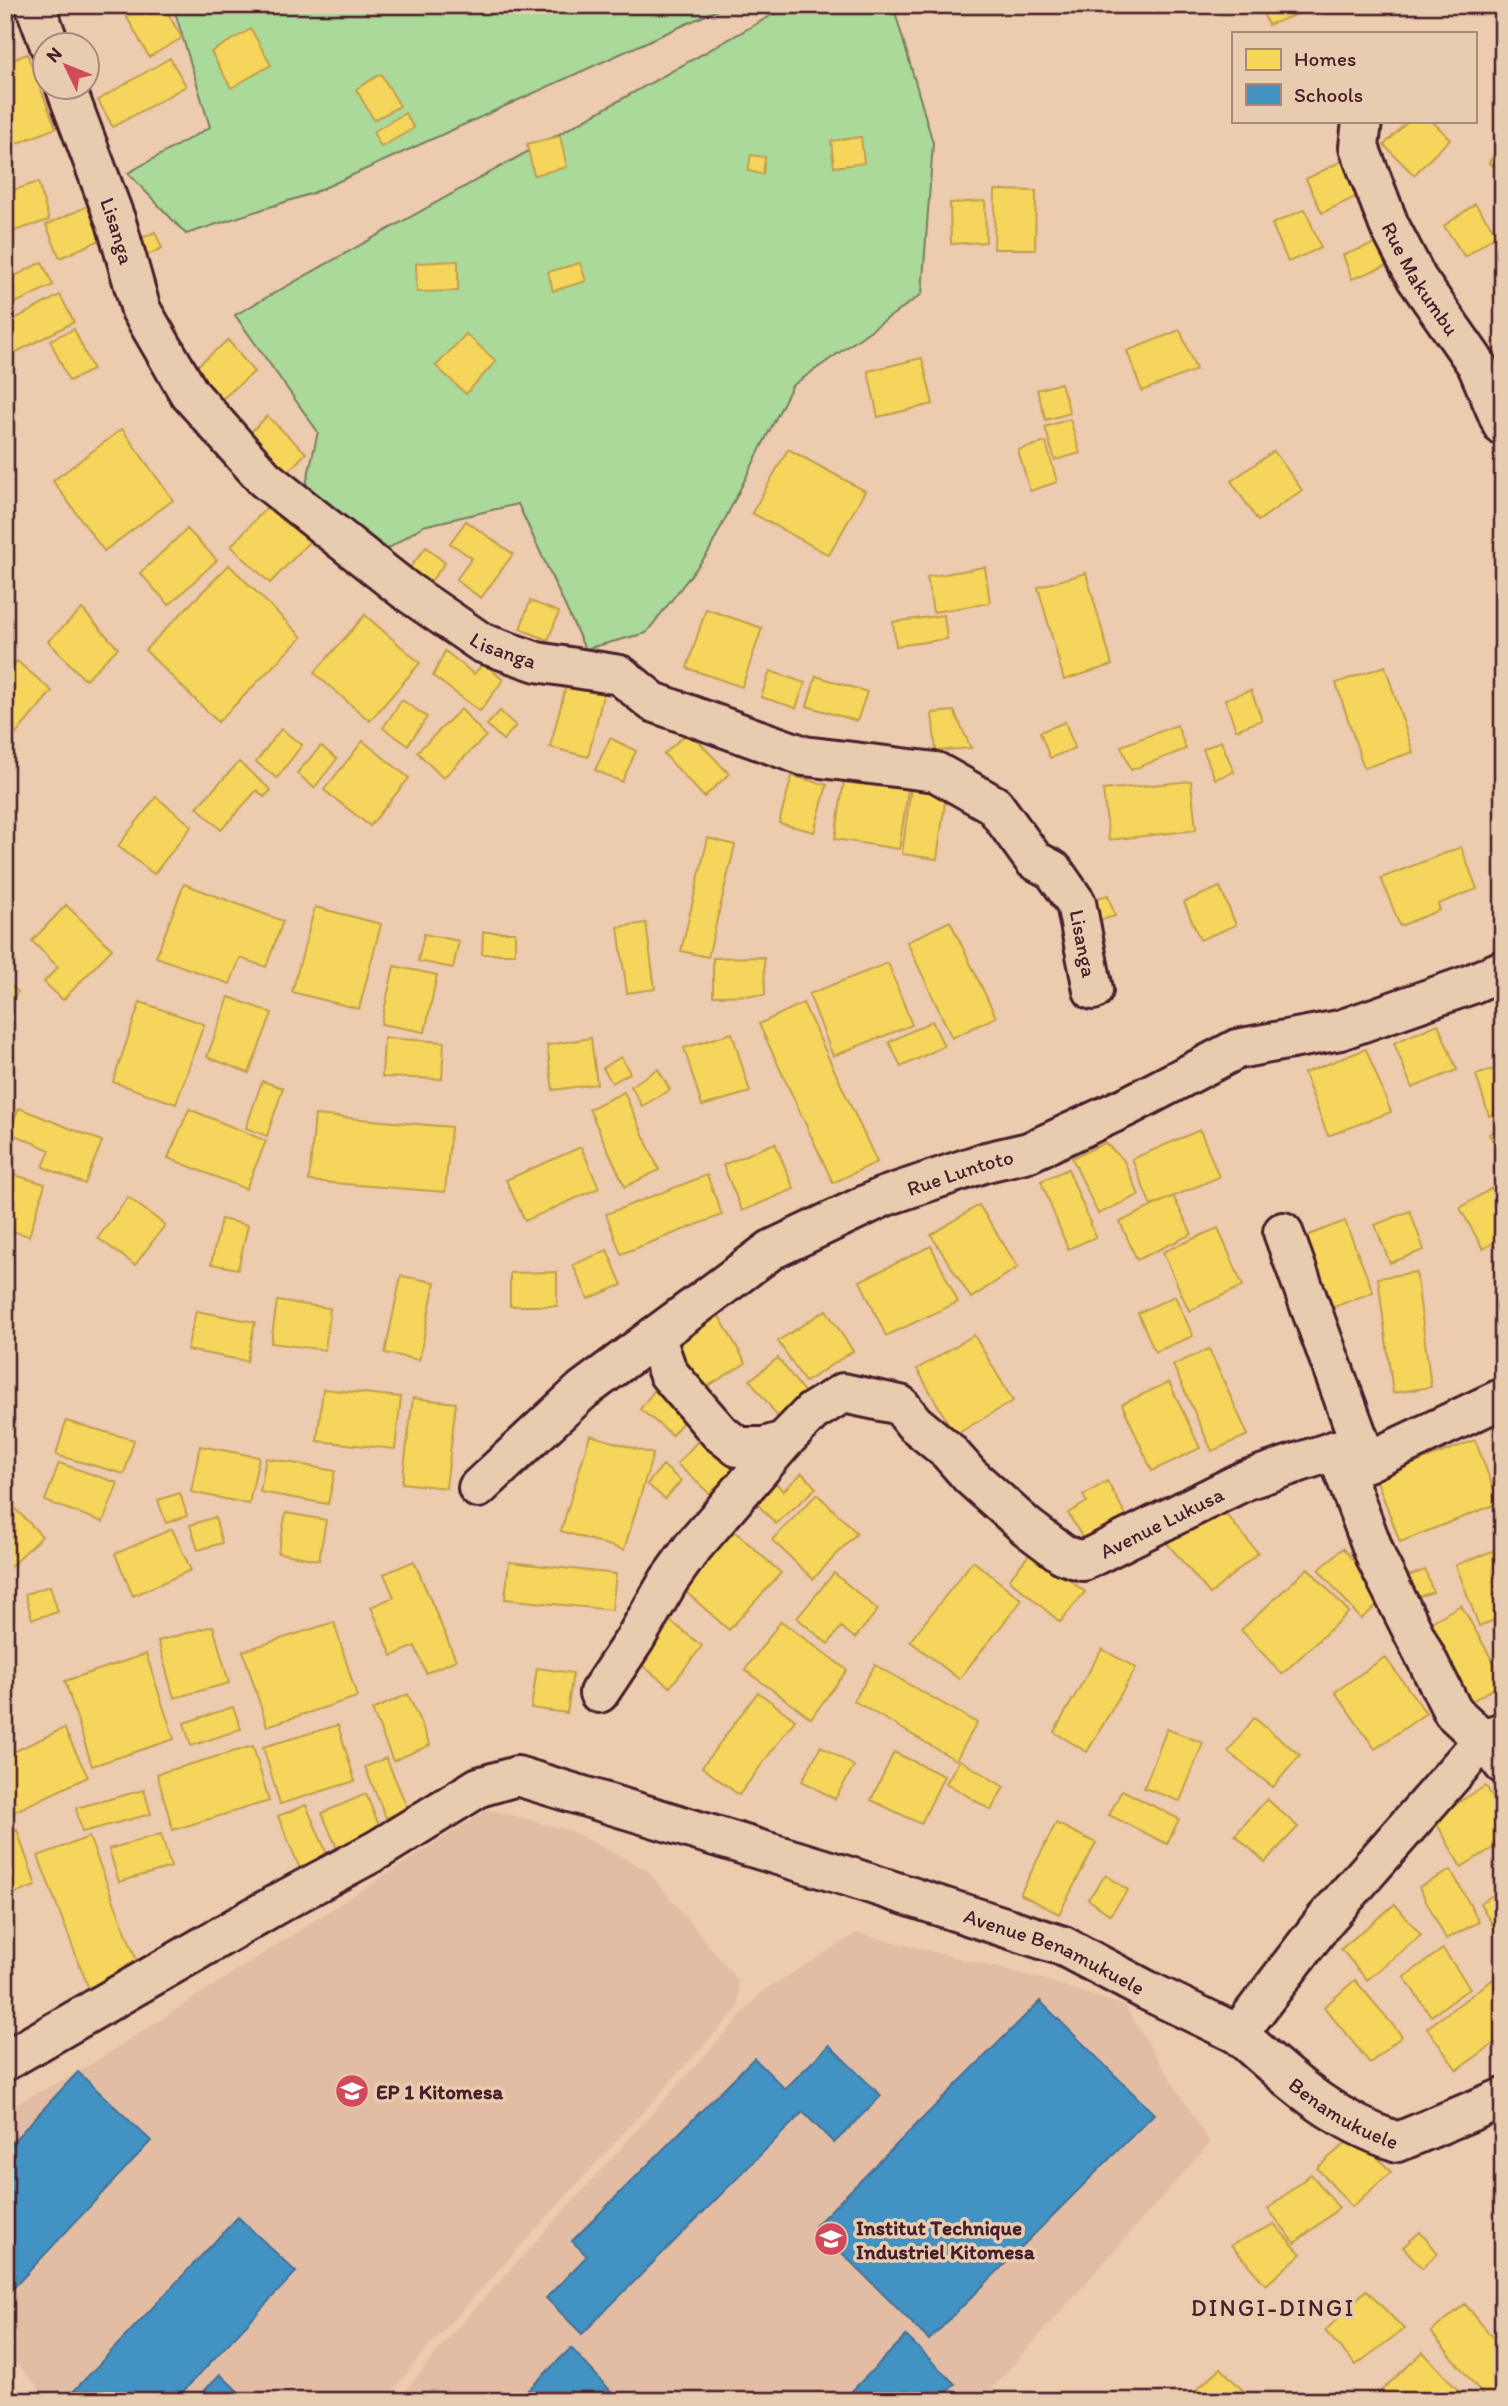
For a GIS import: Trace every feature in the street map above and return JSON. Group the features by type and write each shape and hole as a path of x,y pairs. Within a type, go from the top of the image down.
{"street":[{"path":"35,5 45,32"},
{"name":"Lisanga","path":"71,102 116,222 141,310 189,393 265,479 405,590 482,643 537,662 620,675 653,702 804,756 936,772 994,805 1034,860 1053,870 1076,903 1093,990"},
{"name":"Rue Makumbu","path":"1363,122 1359,147 1390,225 1417,279 1477,365 1503,426"},
{"name":"Rue Luntoto","path":"478,1488 583,1390 771,1250 883,1197 986,1162 1029,1152 1128,1106 1237,1049 1340,1030 1469,985 1503,970"},
{"path":"1238,2034 1325,1920 1497,1745 1479,1736 1453,1712 1377,1560 1351,1456 1283,1232"},
{"path":"655,1336 668,1373 719,1432 738,1447 764,1447 783,1441"},
{"name":"Avenue Lukusa","path":"783,1441 812,1412 843,1393 900,1405 914,1423 948,1451 970,1476 1027,1527 1065,1555 1083,1561 1246,1480 1351,1456 1503,1398"},
{"path":"599,1693 692,1548 783,1441"},
{"name":"Avenue Benamukuele","path":"5,2061 379,1849 479,1787 517,1776 1063,1945 1146,1990 1238,2034"},
{"name":"Benamukuele","path":"1238,2034 1310,2097 1371,2133 1398,2142 1503,2098"}],"shaded area":[{"name":"EP 1 Kitomesa","path":"488,1809 571,1831 647,1870 738,1981 739,2007 422,2354 385,2401 51,2401 5,2351 5,2109 79,2072"},
{"name":"Institut Technique Industriel Kitomesa","path":"857,1933 1042,1979 1125,2006 1210,2143 981,2401 397,2401 450,2336 763,1991"}],"green space":[{"path":"188,5 728,5 313,193 186,234 128,173 210,127 175,12"},
{"path":"790,5 893,5 933,143 922,294 792,386 708,553 646,633 585,649 518,504 423,526 369,561 305,489 318,432 235,315"}],"building: Homes":[{"path":"120,5 163,5 182,38 149,57"},
{"path":"1260,5 1304,5 1306,11 1268,25"},
{"path":"251,29 271,65 231,88 211,52"},
{"path":"27,54 32,67 32,102 46,102 56,128 16,144 5,117 5,63"},
{"path":"170,58 186,86 113,127 99,102 102,102 102,98"},
{"path":"381,74 400,106 374,120 356,89"},
{"path":"405,113 414,128 381,147 373,132"},
{"path":"1407,122 1433,122 1450,139 1414,175 1384,145"},
{"path":"560,136 567,167 534,175 527,144"},
{"path":"861,137 864,163 834,167 831,141"},
{"path":"1503,139 1503,171 1489,163"},
{"path":"751,155 765,157 763,174 748,171"},
{"path":"1346,159 1364,193 1322,213 1306,179"},
{"path":"38,182 49,220 14,231 5,205 5,193"},
{"path":"995,190 1036,191 1035,249 994,249"},
{"path":"985,201 986,242 951,244 950,203"},
{"path":"94,203 109,236 60,258 46,225"},
{"path":"1475,204 1497,234 1465,257 1444,226"},
{"path":"1305,209 1321,248 1288,262 1272,224"},
{"path":"155,232 162,248 144,257 136,241"},
{"path":"1382,241 1391,264 1352,279 1343,255"},
{"path":"458,261 458,291 417,292 416,263"},
{"path":"42,262 53,285 5,308 5,281"},
{"path":"580,263 586,281 553,291 548,272"},
{"path":"60,295 74,322 5,358 5,324"},
{"path":"74,329 93,370 69,381 50,340"},
{"path":"1180,330 1196,370 1142,391 1127,351"},
{"path":"466,334 496,361 466,394 436,366"},
{"path":"228,340 254,372 216,404 190,372"},
{"path":"922,358 933,404 878,417 868,371"},
{"path":"1061,383 1070,413 1046,420 1037,390"},
{"path":"267,416 306,453 283,477 244,439"},
{"path":"1070,419 1080,453 1055,460 1045,427"},
{"path":"122,429 173,500 104,551 53,481"},
{"path":"1046,442 1057,482 1030,491 1018,450"},
{"path":"788,449 865,491 829,555 752,513"},
{"path":"1274,451 1302,490 1258,521 1231,481"},
{"path":"271,503 311,540 270,583 231,546"},
{"path":"466,521 513,554 481,598 456,580 472,558 450,543"},
{"path":"187,529 217,560 169,605 140,573"},
{"path":"426,547 445,563 427,586 408,570"},
{"path":"229,565 302,637 218,722 145,650"},
{"path":"985,567 990,603 933,612 927,577"},
{"path":"1086,573 1112,665 1064,680 1038,587"},
{"path":"530,601 559,612 548,640 520,629"},
{"path":"82,609 118,648 85,680 48,641"},
{"path":"706,609 762,628 742,687 687,668"},
{"path":"365,615 420,663 370,721 314,673"},
{"path":"944,615 947,639 896,646 893,622"},
{"path":"445,651 474,674 484,663 503,680 480,711 433,676"},
{"path":"17,661 52,691 12,739 5,734 5,676"},
{"path":"1385,666 1413,752 1364,768 1336,683"},
{"path":"770,671 805,683 796,708 761,697"},
{"path":"816,676 867,692 857,721 807,706"},
{"path":"567,682 604,692 588,757 550,747"},
{"path":"1251,690 1262,720 1236,730 1225,699"},
{"path":"402,700 427,717 408,745 383,728"},
{"path":"461,709 486,736 443,778 417,752"},
{"path":"500,711 516,726 503,740 487,725"},
{"path":"954,711 971,748 936,751 932,713"},
{"path":"1065,722 1075,748 1050,758 1040,732"},
{"path":"1177,725 1186,749 1131,770 1121,746"},
{"path":"281,729 302,745 277,778 256,762"},
{"path":"689,731 729,774 704,797 664,754"},
{"path":"610,738 636,751 622,782 595,770"},
{"path":"363,741 409,778 370,826 324,790"},
{"path":"1221,741 1234,772 1215,779 1203,749"},
{"path":"321,746 337,759 314,788 297,773"},
{"path":"239,762 271,790 264,797 257,790 221,830 197,807"},
{"path":"846,768 910,777 899,849 835,839"},
{"path":"792,776 827,785 814,832 779,823"},
{"path":"912,778 948,782 937,859 902,854"},
{"path":"1191,781 1196,830 1109,840 1103,790"},
{"path":"156,797 192,826 154,874 118,846"},
{"path":"708,838 735,845 708,957 681,951"},
{"path":"1461,847 1477,889 1438,904 1440,910 1400,926 1381,878"},
{"path":"184,884 283,921 266,967 240,958 230,984 156,957"},
{"path":"1220,887 1236,925 1200,940 1184,902"},
{"path":"1108,895 1115,916 1090,923 1084,902"},
{"path":"66,905 112,949 63,1000 44,982 58,967 32,941"},
{"path":"315,907 381,924 359,1009 292,992"},
{"path":"950,921 996,1017 952,1038 907,942"},
{"path":"646,923 655,989 627,993 618,927"},
{"path":"483,932 515,932 515,954 482,954"},
{"path":"424,934 459,941 453,968 418,961"},
{"path":"764,957 765,995 713,996 713,958"},
{"path":"888,963 912,1025 833,1056 809,994"},
{"path":"394,966 437,975 425,1032 381,1024"},
{"path":"5,980 18,992 5,1006"},
{"path":"229,997 272,1013 249,1073 207,1057"},
{"path":"140,1002 204,1024 176,1104 113,1082"},
{"path":"803,1003 877,1162 833,1183 759,1024"},
{"path":"932,1021 944,1046 901,1067 889,1042"},
{"path":"1438,1024 1457,1070 1412,1088 1394,1043"},
{"path":"732,1033 750,1092 702,1106 684,1048"},
{"path":"384,1038 444,1042 442,1079 382,1077"},
{"path":"591,1038 597,1084 553,1090 547,1045"},
{"path":"1366,1049 1391,1112 1328,1136 1304,1073"},
{"path":"621,1057 630,1073 612,1083 603,1068"},
{"path":"1503,1066 1503,1111 1489,1116 1476,1075"},
{"path":"658,1069 670,1090 642,1106 631,1086"},
{"path":"262,1081 283,1088 267,1136 246,1128"},
{"path":"624,1092 659,1170 625,1187 589,1109"},
{"path":"19,1108 102,1141 85,1184 43,1167 50,1150 8,1132"},
{"path":"189,1109 266,1141 246,1189 168,1158"},
{"path":"315,1115 451,1127 445,1192 309,1181"},
{"path":"1503,1126 1503,1157 1489,1134"},
{"path":"1200,1130 1219,1177 1151,1206 1132,1159"},
{"path":"775,1143 794,1189 742,1211 723,1165"},
{"path":"1105,1143 1123,1159 1139,1195 1098,1214 1072,1158"},
{"path":"581,1147 599,1188 525,1221 506,1180"},
{"path":"1068,1169 1096,1237 1068,1249 1041,1181"},
{"path":"8,1173 45,1184 29,1236 5,1229 5,1182"},
{"path":"707,1175 722,1215 621,1254 606,1214"},
{"path":"1492,1188 1503,1206 1503,1237 1483,1249 1460,1208"},
{"path":"1173,1196 1192,1234 1137,1260 1120,1222"},
{"path":"128,1197 165,1225 135,1265 98,1238"},
{"path":"979,1205 1018,1267 971,1298 931,1235"},
{"path":"1410,1211 1424,1250 1390,1263 1375,1225"},
{"path":"221,1219 248,1225 238,1269 211,1264"},
{"path":"1345,1221 1373,1292 1329,1309 1301,1238"},
{"path":"1218,1228 1243,1286 1189,1311 1163,1252"},
{"path":"931,1246 958,1302 886,1336 860,1281"},
{"path":"607,1250 622,1285 588,1299 573,1265"},
{"path":"557,1272 557,1306 510,1306 510,1273"},
{"path":"1416,1272 1431,1387 1393,1393 1378,1278"},
{"path":"401,1276 435,1282 419,1360 385,1353"},
{"path":"1175,1296 1193,1336 1155,1352 1138,1313"},
{"path":"708,1297 746,1363 703,1389 672,1335"},
{"path":"277,1301 330,1308 325,1350 271,1343"},
{"path":"826,1310 853,1351 805,1382 778,1341"},
{"path":"196,1311 255,1322 247,1361 187,1350"},
{"path":"974,1335 1013,1401 955,1435 917,1369"},
{"path":"1209,1349 1248,1435 1212,1451 1173,1365"},
{"path":"778,1358 811,1401 782,1422 750,1380"},
{"path":"1169,1382 1200,1448 1152,1471 1122,1404"},
{"path":"658,1386 691,1412 672,1435 640,1409"},
{"path":"323,1389 401,1397 395,1449 317,1441"},
{"path":"413,1398 456,1403 446,1488 402,1483"},
{"path":"66,1421 134,1440 124,1474 56,1455"},
{"path":"707,1431 741,1460 710,1494 677,1464"},
{"path":"590,1435 653,1454 624,1550 561,1531"},
{"path":"1475,1440 1499,1503 1400,1542 1376,1478"},
{"path":"200,1446 259,1457 249,1504 191,1492"},
{"path":"266,1458 335,1471 328,1504 260,1492"},
{"path":"59,1463 118,1483 103,1522 45,1501"},
{"path":"663,1465 681,1481 665,1499 647,1484"},
{"path":"767,1473 783,1491 802,1473 816,1488 776,1524 746,1492"},
{"path":"1107,1481 1127,1517 1085,1542 1068,1513 1087,1502 1083,1496"},
{"path":"180,1493 187,1516 166,1523 158,1500"},
{"path":"817,1494 857,1533 813,1579 772,1540"},
{"path":"5,1498 42,1536 5,1572"},
{"path":"1215,1501 1258,1553 1210,1594 1166,1542"},
{"path":"286,1513 326,1520 319,1560 278,1553"},
{"path":"215,1517 222,1543 198,1550 190,1525"},
{"path":"729,1526 781,1573 729,1630 677,1584"},
{"path":"172,1529 191,1570 133,1596 115,1554"},
{"path":"1503,1547 1503,1617 1479,1626 1456,1565"},
{"path":"1343,1548 1386,1598 1361,1619 1319,1570"},
{"path":"1033,1550 1085,1592 1060,1622 1009,1579"},
{"path":"414,1561 456,1660 426,1673 415,1646 392,1656 371,1607 394,1597 384,1574"},
{"path":"973,1561 1022,1600 959,1679 910,1641"},
{"path":"509,1562 616,1574 612,1610 505,1599"},
{"path":"1308,1568 1349,1612 1282,1674 1241,1630"},
{"path":"1425,1570 1433,1592 1402,1602 1395,1581"},
{"path":"834,1573 878,1610 855,1638 841,1627 828,1644 797,1618"},
{"path":"50,1586 58,1612 32,1619 25,1594"},
{"path":"1461,1605 1503,1679 1503,1683 1463,1706 1419,1629"},
{"path":"664,1616 702,1646 670,1687 631,1657"},
{"path":"781,1621 847,1670 811,1718 745,1670"},
{"path":"334,1622 357,1697 267,1726 243,1651"},
{"path":"213,1626 229,1683 174,1698 158,1641"},
{"path":"1102,1649 1136,1668 1087,1752 1054,1732"},
{"path":"146,1654 174,1739 92,1766 65,1681"},
{"path":"1385,1657 1426,1713 1375,1749 1335,1692"},
{"path":"875,1665 977,1723 956,1760 854,1701"},
{"path":"537,1668 573,1673 567,1713 531,1708"},
{"path":"758,1692 795,1720 739,1795 702,1767"},
{"path":"408,1694 430,1745 393,1761 372,1710"},
{"path":"233,1707 241,1729 191,1746 184,1723"},
{"path":"1254,1718 1300,1755 1273,1787 1228,1752"},
{"path":"338,1725 355,1781 280,1804 263,1747"},
{"path":"64,1728 88,1777 5,1816 5,1756"},
{"path":"1167,1729 1203,1743 1180,1801 1144,1788"},
{"path":"253,1746 269,1801 173,1830 157,1774"},
{"path":"821,1746 854,1766 835,1799 802,1781"},
{"path":"894,1752 944,1776 921,1824 871,1800"},
{"path":"386,1758 408,1809 386,1818 365,1767"},
{"path":"960,1760 1004,1787 991,1810 946,1783"},
{"path":"1486,1786 1503,1815 1503,1842 1461,1867 1433,1817"},
{"path":"144,1790 151,1814 82,1832 76,1808"},
{"path":"1122,1790 1179,1819 1167,1844 1109,1815"},
{"path":"366,1794 383,1835 339,1853 322,1813"},
{"path":"1267,1799 1298,1827 1265,1862 1235,1835"},
{"path":"306,1805 333,1868 305,1881 278,1816"},
{"path":"1056,1823 1096,1843 1059,1914 1020,1894"},
{"path":"17,1830 36,1886 5,1897 5,1834"},
{"path":"161,1834 171,1867 119,1882 109,1849"},
{"path":"89,1837 140,1969 89,1989 38,1856"},
{"path":"1451,1870 1479,1922 1446,1939 1419,1887"},
{"path":"1106,1875 1128,1890 1110,1915 1088,1899"},
{"path":"1503,1889 1503,1943 1480,1903"},
{"path":"1395,1904 1421,1935 1367,1980 1341,1949"},
{"path":"1443,1949 1470,1988 1431,2016 1404,1977"},
{"path":"1503,1972 1503,2037 1457,2070 1427,2028"},
{"path":"1355,1980 1402,2036 1370,2063 1324,2007"},
{"path":"1356,2134 1391,2172 1352,2207 1317,2168"},
{"path":"1311,2174 1339,2208 1295,2243 1268,2209"},
{"path":"1274,2224 1301,2254 1266,2285 1231,2245"},
{"path":"1420,2232 1438,2253 1422,2268 1403,2247"},
{"path":"1366,2290 1404,2329 1356,2365 1325,2331"},
{"path":"1465,2304 1503,2350 1503,2388 1487,2400 1431,2332"},
{"path":"1423,2352 1468,2401 1371,2400"},
{"path":"1221,2368 1253,2401 1184,2401"}],"building: Schools":[{"path":"1040,2001 1154,2114 929,2340 815,2226"},
{"path":"829,2045 881,2096 834,2143 803,2112 582,2334 546,2298 587,2256 572,2241 754,2058 785,2089"},
{"path":"78,2072 151,2141 5,2297 5,2150"},
{"path":"238,2217 296,2272 174,2401 78,2401 71,2394"},
{"path":"906,2336 955,2384 938,2401 842,2401"},
{"path":"571,2348 620,2401 517,2401"},
{"path":"220,2374 248,2401 195,2401"}],"place":[{"name":"EP 1 Kitomesa","path":"352,2091"},
{"name":"Institut Technique Industriel Kitomesa","path":"831,2239"}],"district":[{"name":"DINGI-DINGI","path":"1273,2307"}]}
